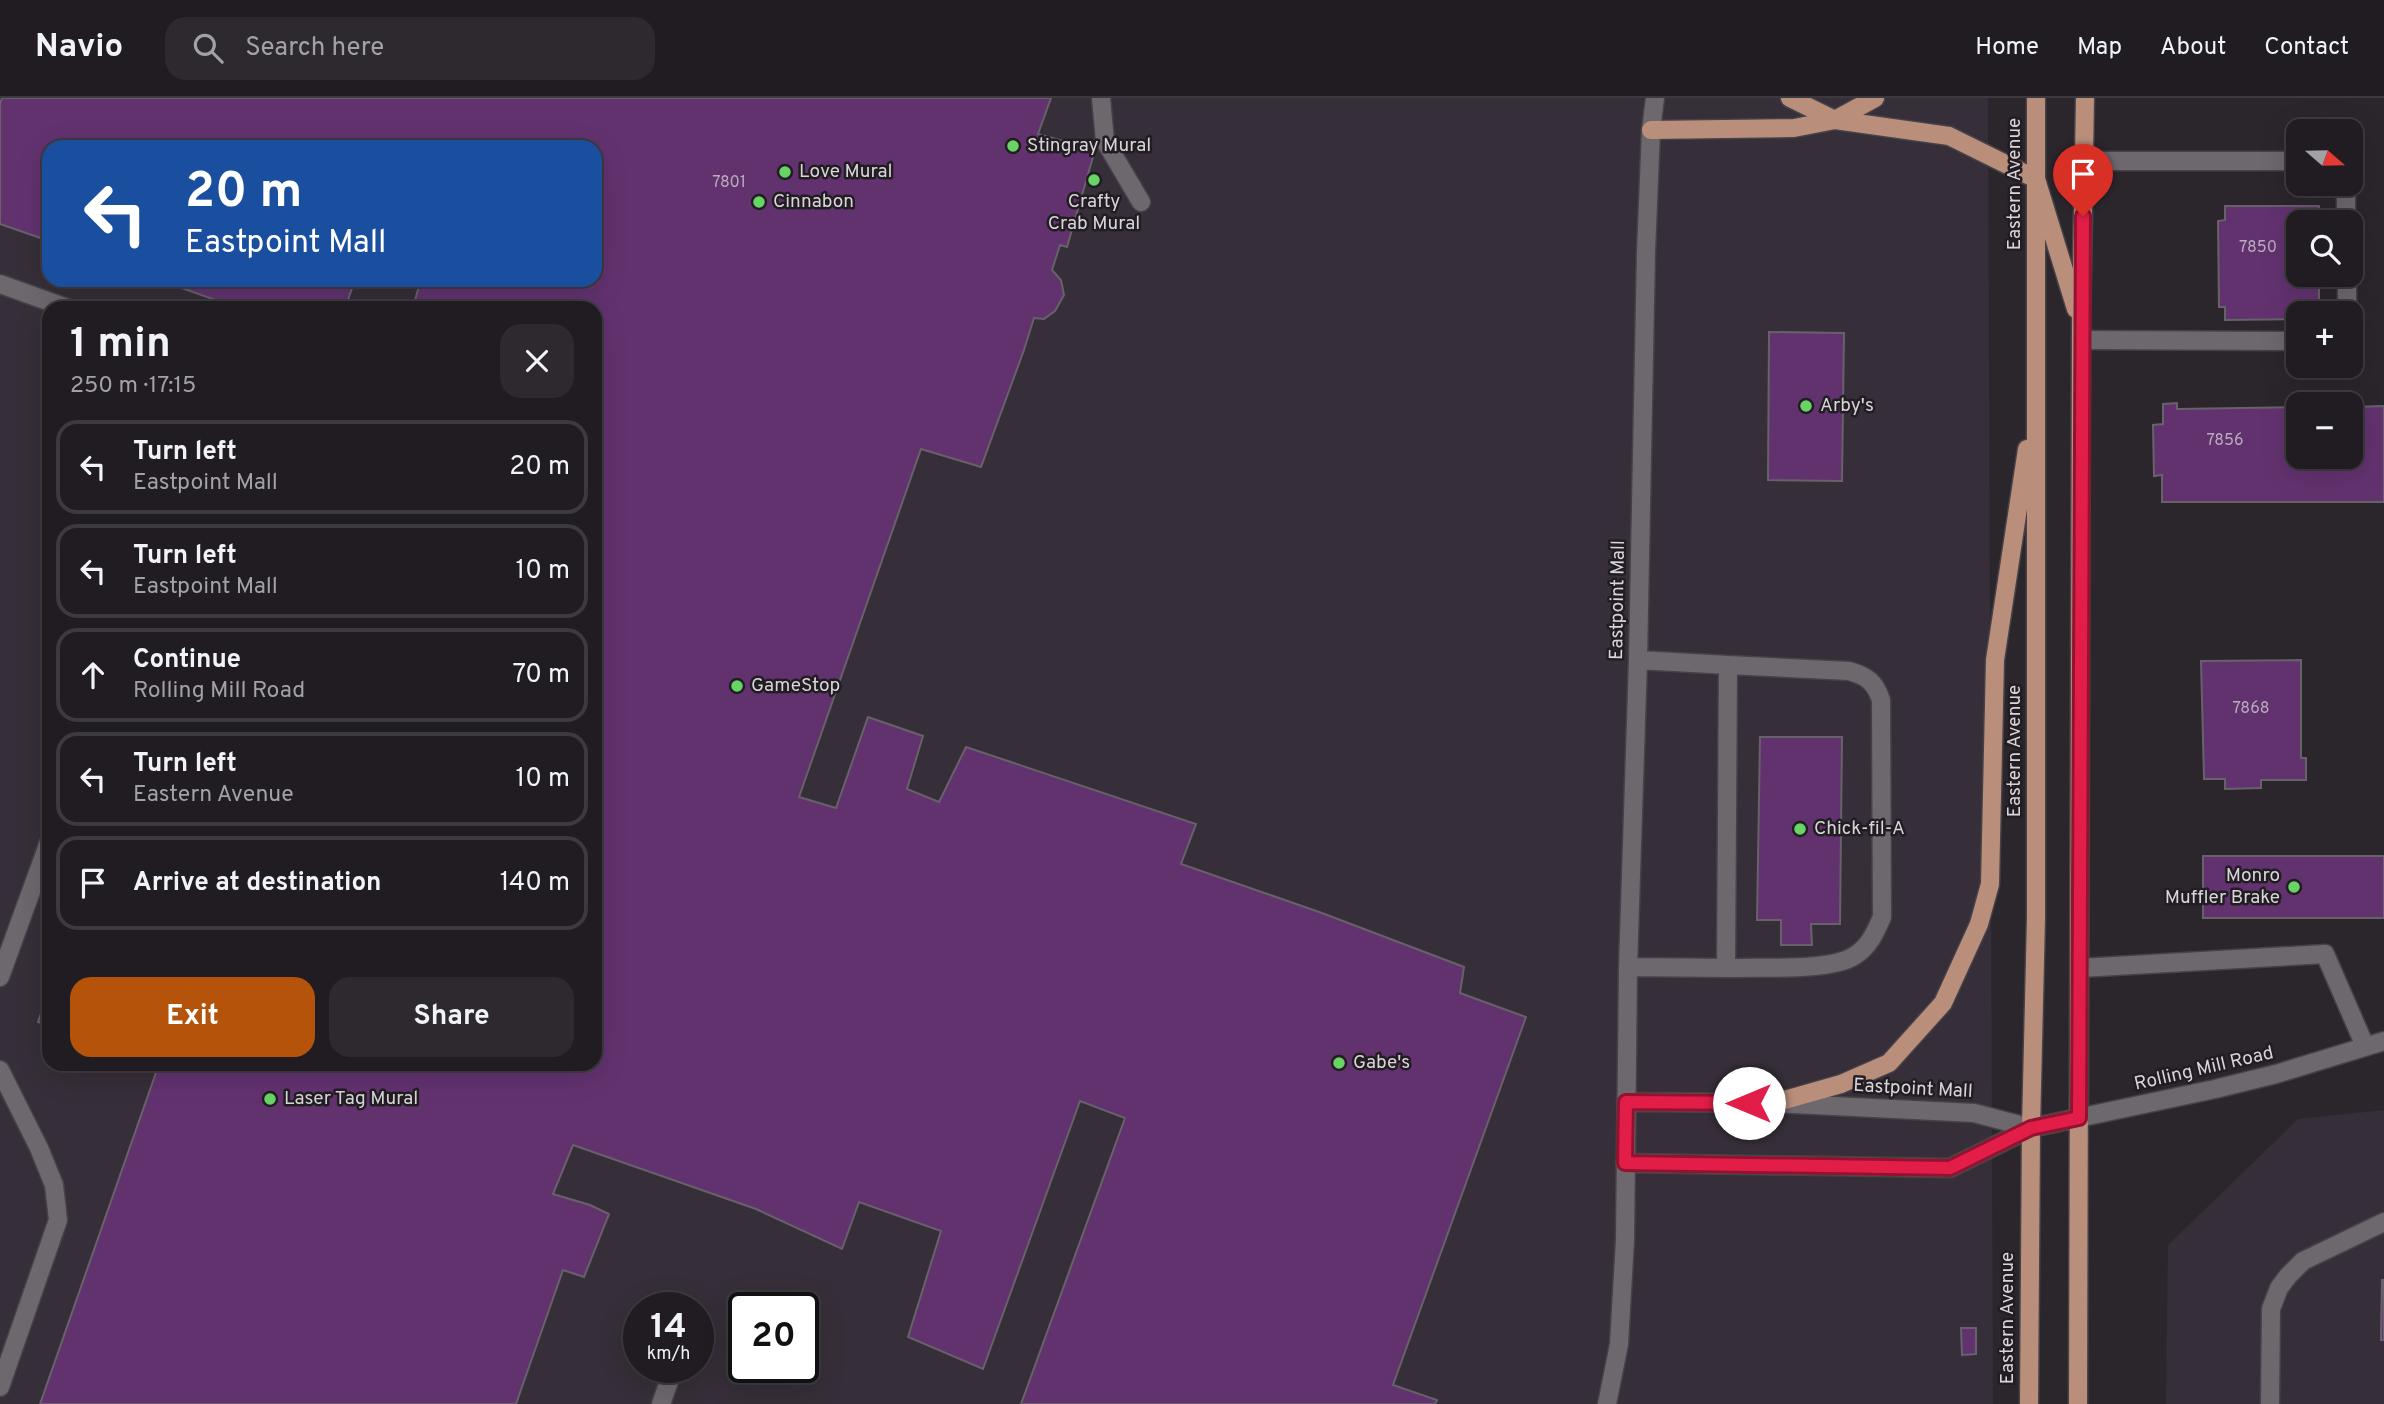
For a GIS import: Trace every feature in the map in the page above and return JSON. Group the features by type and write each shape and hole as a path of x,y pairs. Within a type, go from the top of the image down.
{"main road":[{"path":"1790,98 1835,120 1949,136 2036,179 2082,333"},
{"path":"1651,130 1794,128 1835,120 1875,98"},
{"name":"Eastern Avenue","path":"2029,1404 2036,918 2036,98"},
{"path":"2078,1404 2085,98"},
{"path":"1773,1103 1841,1084 1889,1063 1943,1003 1979,924 1990,884 1995,660 2035,393"}],"street":[{"path":"1101,98 1105,141 1141,202"},
{"name":"Eastpoint Mall","path":"1607,1404 1619,1344 1625,1240 1628,967 1638,660 1642,389 1651,130 1655,98"},
{"path":"2084,162 2286,161"},
{"path":"0,284 47,301"},
{"path":"2082,333 2286,341"},
{"path":"1628,967 1726,968 1838,964 1855,956 1872,940 1882,918 1881,700 1871,680 1849,671 1638,660"},
{"path":"1726,968 1728,665"},
{"path":"0,977 42,861"},
{"path":"2080,968 2325,954 2365,1046"},
{"name":"Rolling Mill Road","path":"2031,1128 2160,1102 2276,1074 2384,1041"},
{"path":"0,1070 39,1148 54,1185 58,1220 0,1387"},
{"name":"Eastpoint Mall","path":"1626,1102 1773,1103 1974,1113 2031,1128"},
{"path":"1625,1163 1950,1168 2031,1128"},
{"path":"2270,1404 2271,1309 2279,1288 2303,1261 2384,1222"},
{"path":"661,1404 668,1383"}],"shaded area":[{"path":"0,98 1988,98 1993,1404 0,1404"},
{"path":"2384,1110 2384,1404 2166,1404 2168,1245 2298,1119"}],"building":[{"path":"2,98 1051,98 1038,134 1095,150 1067,247 1060,245 1052,270 1061,280 1064,295 1055,311 1044,319 1034,318 981,467 921,449 799,797 836,808 868,717 923,736 907,789 939,802 966,747 1196,824 1181,864 1322,913 1464,967 1460,993 1526,1017 1393,1385 1437,1400 1435,1404 1021,1404 1125,1118 1080,1101 983,1369 908,1337 941,1231 859,1202 842,1249 756,1209 573,1145 553,1194 609,1214 584,1277 563,1270 516,1404 40,1404 157,1071 602,1071 602,301 415,301 419,287 602,287 602,140 42,140 42,239 0,224"},
{"path":"2225,206 2319,206 2319,210 2286,210 2286,287 2319,287 2319,301 2286,301 2286,319 2225,320 2225,307 2219,307 2218,221 2225,220"},
{"path":"179,287 352,287 348,301 218,301"},
{"name":"Arby's","path":"1769,332 1844,333 1842,481 1768,480"},
{"path":"2177,403 2177,409 2286,407 2286,469 2363,469 2363,407 2384,406 2384,502 2162,502 2162,475 2154,476 2153,425 2163,424 2163,404"},
{"path":"2301,660 2301,758 2306,758 2306,780 2261,780 2261,788 2225,789 2225,779 2204,779 2201,661"},
{"name":"Chick-fil-A","path":"1760,737 1842,737 1840,924 1811,924 1812,945 1781,945 1781,920 1757,920"},
{"name":"Monro Muffler Brake","path":"2203,856 2384,856 2384,918 2203,918"},
{"path":"2384,1280 2384,1340 2381,1340"},
{"path":"1961,1328 1976,1328 1976,1354 1962,1355"}],"place":[{"name":"Stingray Mural","path":"1013,146"},
{"name":"Love Mural","path":"785,172"},
{"name":"Crafty Crab Mural","path":"1094,180"},
{"name":"Cinnabon","path":"759,202"},
{"name":"Arby's","path":"1806,406"},
{"name":"GameStop","path":"737,686"},
{"name":"Chick-fil-A","path":"1800,829"},
{"name":"Monro Muffler Brake","path":"2294,887"},
{"name":"Gabe's","path":"1339,1063"},
{"name":"Laser Tag Mural","path":"270,1099"}],"route":[{"path":"1749,1103 1626,1102 1625,1163 1950,1168 2031,1128 2079,1118 2083,216"}]}
